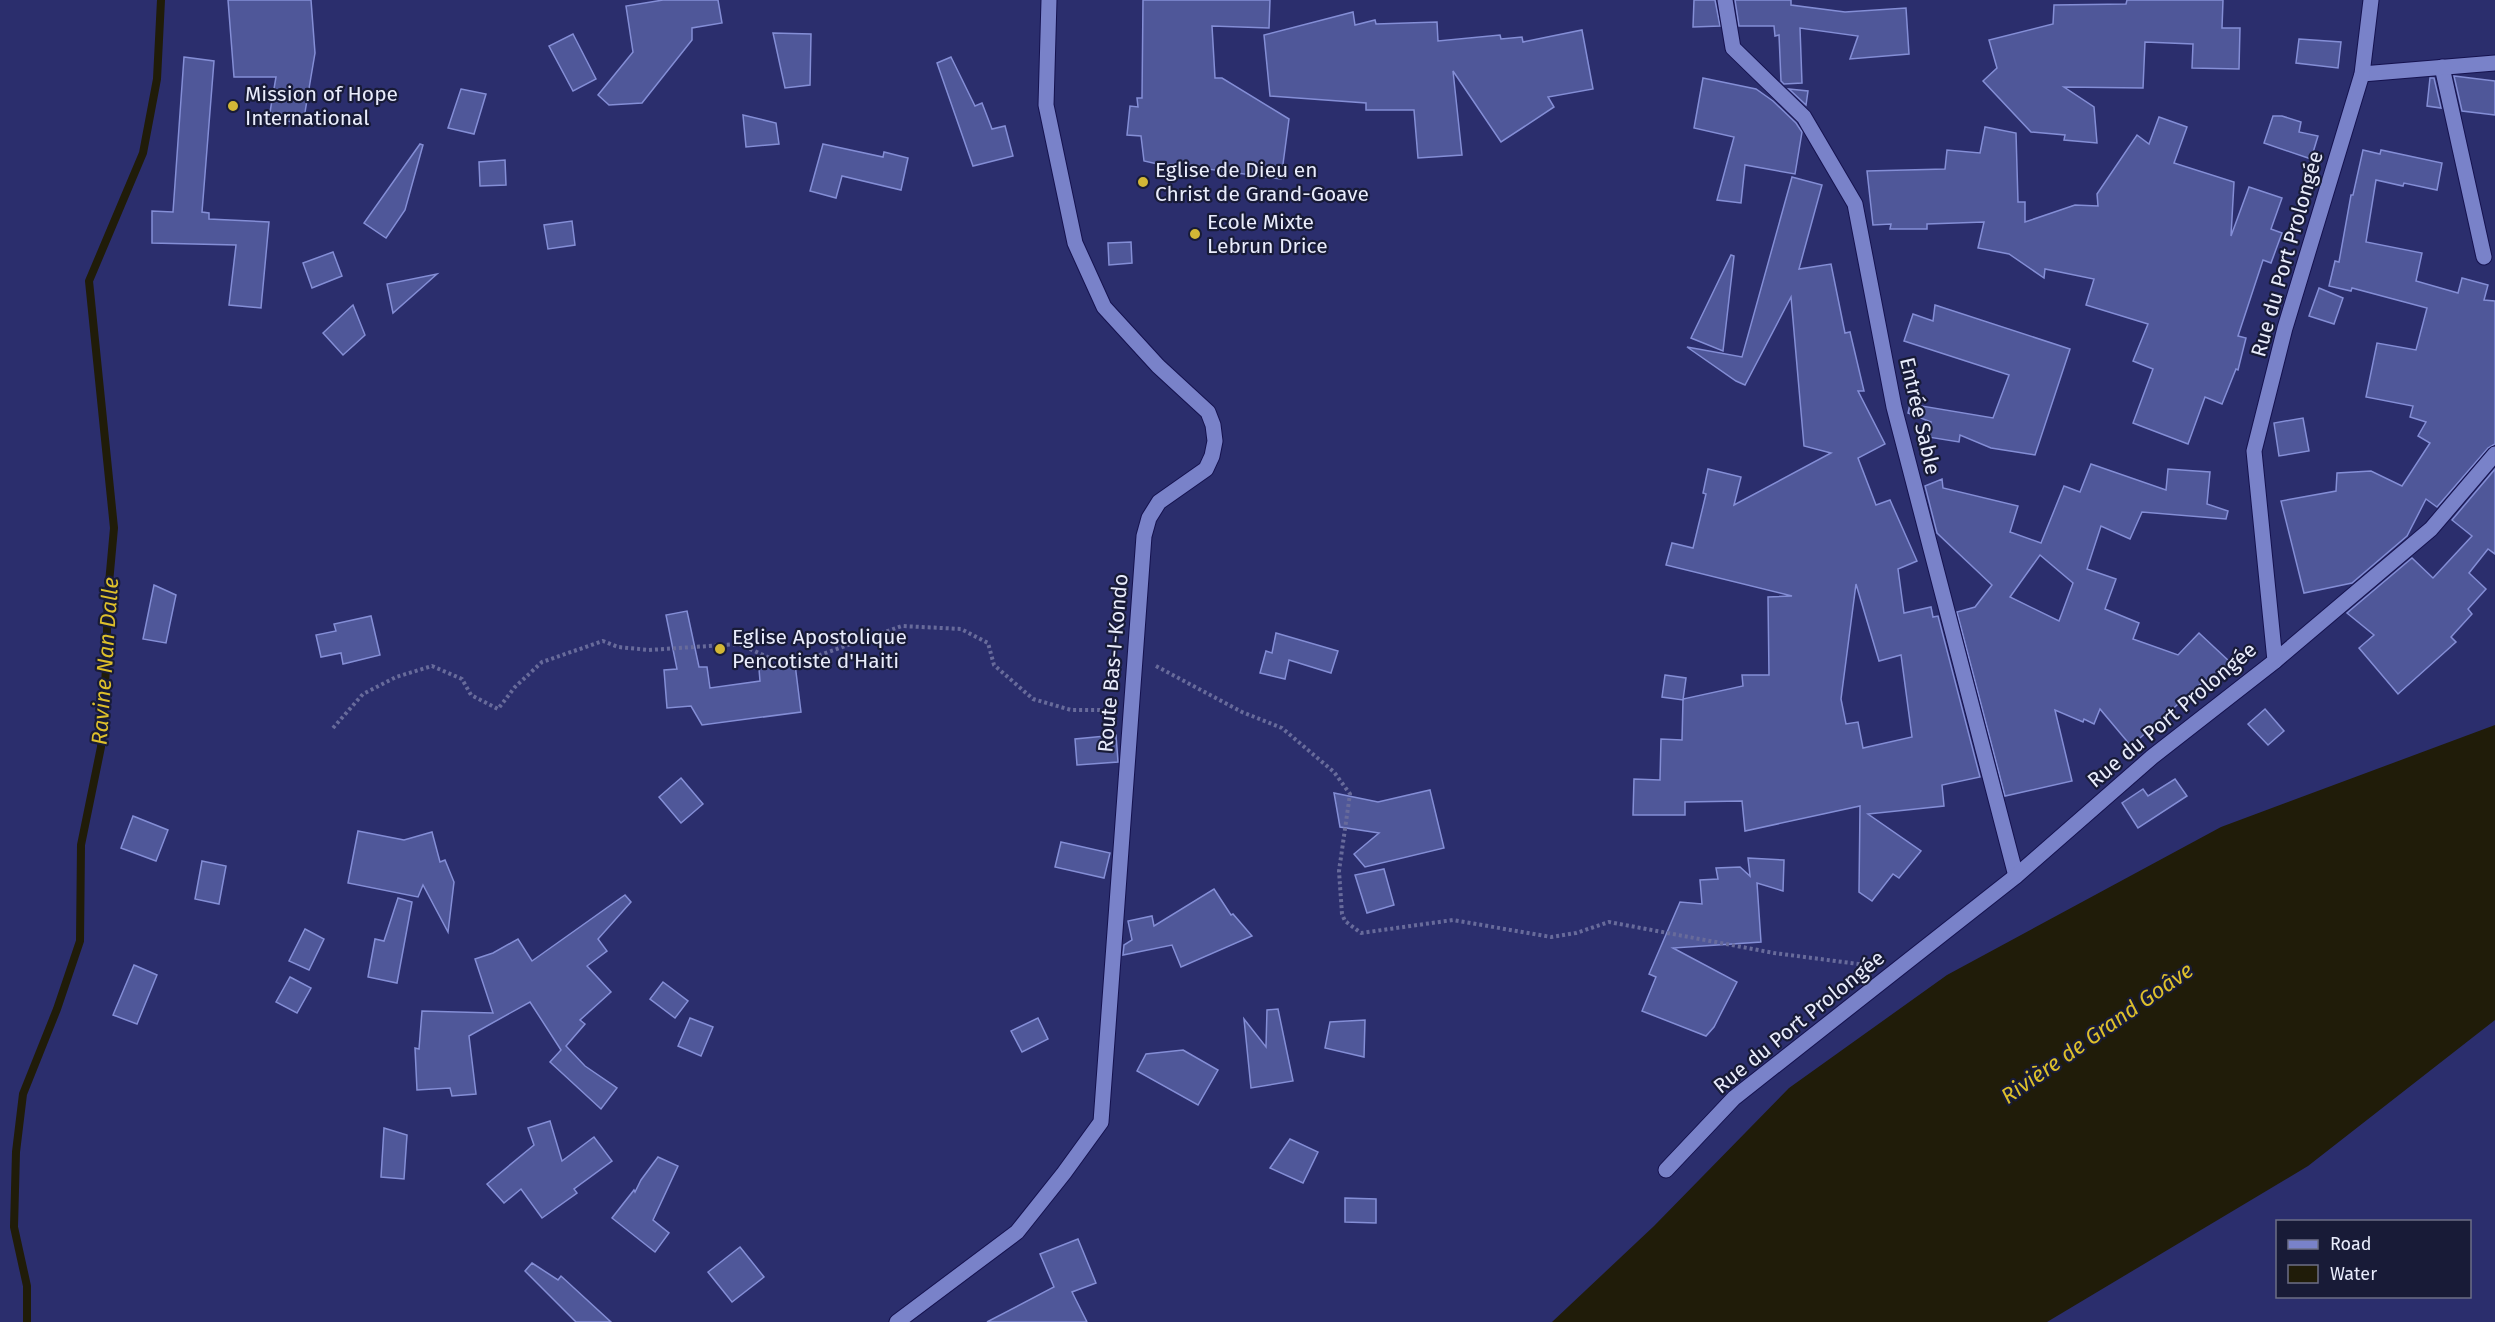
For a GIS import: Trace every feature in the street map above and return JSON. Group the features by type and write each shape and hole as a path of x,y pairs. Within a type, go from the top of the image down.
{"street":[{"name":"Route Bas-I-Kondo","path":"897,1322 1017,1232 1101,1122 1144,536 1149,518 1159,502 1206,469 1215,441 1213,425 1208,412 1158,366 1104,307 1076,243 1046,105 1049,0"},
{"name":"Entrée Sable","path":"1725,0 1733,48 1804,117 1855,204 1894,407 2016,876"},
{"name":"Rue du Port Prolongée","path":"1666,1170 1734,1098 2016,876 2152,758 2275,661 2254,451 2284,328 2362,74 2371,0"},
{"path":"2362,74 2495,63"},
{"path":"2442,67 2484,257"},
{"path":"2275,661 2431,529 2495,454"}],"path":[{"path":"333,728 363,694 396,677 432,666 462,679 471,694 498,709 515,687 542,662 603,641 618,647 649,650 739,644 772,659 806,660 902,626 961,629 987,643 994,665 1033,699 1071,710 1130,712"},
{"path":"1137,655 1211,696 1282,728 1334,772 1350,794 1339,872 1342,914 1345,921 1361,933 1453,920 1551,937 1576,933 1609,922 1774,952 1897,970"}],"water":[{"name":"Rivière de Grand Goâve","path":"2495,725 2495,1020 2308,1166 2047,1322 1552,1322 1654,1226 1789,1088 1947,975 2221,827"}],"building":[{"path":"228,0 311,0 315,53 303,124 269,118 276,77 234,77"},
{"path":"663,0 718,0 722,23 692,28 692,40 642,103 609,105 598,95 633,52 626,6"},
{"path":"1143,0 1270,0 1269,28 1212,26 1215,78 1222,78 1289,119 1281,179 1171,164 1171,167 1144,161 1141,136 1127,135 1130,106 1138,107 1137,98 1142,98"},
{"path":"1694,0 1715,0 1720,26 1693,27"},
{"path":"1735,0 1791,0 1791,5 1845,12 1906,8 1909,54 1850,59 1858,36 1800,28 1802,83 1784,84 1781,81 1779,35 1775,36 1774,26 1739,26"},
{"path":"2127,0 2223,0 2222,28 2240,28 2239,69 2192,68 2193,44 2145,42 2143,88 2064,87 2094,107 2097,143 2064,140 2065,135 2031,132 1983,81 1997,68 1989,40 2053,24 2054,5 2126,4"},
{"path":"1353,12 1355,25 1375,20 1376,24 1437,22 1438,41 1500,35 1501,39 1522,37 1523,42 1582,30 1593,89 1548,97 1554,107 1501,142 1453,71 1462,155 1418,158 1414,110 1366,110 1366,103 1270,96 1264,35"},
{"path":"773,33 811,34 810,85 785,88"},
{"path":"573,34 596,79 573,91 549,46"},
{"path":"2299,39 2341,42 2338,68 2296,63"},
{"path":"184,57 214,61 202,212 209,213 209,219 269,222 261,308 229,305 236,245 152,243 152,211 173,212"},
{"path":"951,57 975,106 982,103 992,129 1005,126 1013,156 973,166 937,63"},
{"path":"2454,76 2495,81 2495,115 2462,111"},
{"path":"1703,78 1756,89 1773,101 1796,123 1802,132 1795,174 1745,165 1741,203 1717,200 1734,137 1694,128"},
{"path":"2430,78 2434,78 2441,108 2427,106"},
{"path":"461,89 486,94 474,134 448,128"},
{"path":"1789,89 1808,91 1806,105"},
{"path":"743,115 776,123 779,144 746,147"},
{"path":"2273,116 2282,116 2301,122 2299,132 2318,136 2311,159 2264,143"},
{"path":"2159,117 2187,127 2174,163 2234,182 2231,236 2249,187 2282,198 2271,229 2282,233 2271,263 2263,260 2238,336 2246,338 2238,370 2236,369 2222,404 2205,397 2188,444 2133,423 2153,369 2133,361 2148,324 2086,305 2094,279 2045,269 2044,278 2009,254 1978,248 1984,222 1927,224 1927,229 1890,229 1891,224 1873,225 1867,171 1945,169 1947,150 1980,153 1985,127 2016,133 2018,202 2025,202 2025,222 2075,205 2098,206 2097,194 2137,135 2149,144"},
{"path":"420,144 423,145 405,210 386,238 364,223"},
{"path":"823,144 883,157 884,152 908,158 901,190 842,176 836,198 810,191"},
{"path":"2363,150 2380,154 2381,150 2442,163 2437,190 2376,180 2366,242 2422,253 2416,281 2458,293 2462,278 2488,285 2484,300 2495,301 2495,444 2488,448 2437,507 2426,499 2407,536 2352,583 2304,593 2281,501 2336,491 2337,473 2371,471 2402,486 2430,443 2418,436 2426,422 2410,417 2413,406 2366,397 2377,343 2416,350 2427,308 2352,288 2351,291 2329,286 2335,261 2339,262 2351,195 2353,195"},
{"path":"505,160 506,185 480,186 479,162"},
{"path":"1792,177 1822,185 1799,269 1831,264 1845,333 1850,332 1864,391 1858,391 1885,444 1858,458 1876,505 1890,500 1917,561 1898,569 1904,613 1931,607 1933,617 1938,616 1980,777 1942,785 1944,806 1868,814 1921,851 1899,878 1893,874 1872,901 1859,892 1860,806 1745,831 1742,801 1685,802 1685,815 1633,815 1634,779 1660,780 1661,739 1682,740 1683,699 1743,686 1742,675 1769,675 1768,597 1792,596 1666,565 1672,543 1693,548 1706,494 1703,493 1708,469 1741,477 1734,505 1831,453 1804,446 1791,297 1745,385 1687,347 1742,357","holes":["1856,584 1879,661 1901,655 1912,737 1863,748 1858,722 1846,724 1841,699"]},
{"path":"572,221 575,245 548,249 544,225"},
{"path":"1131,242 1132,263 1109,265 1108,243"},
{"path":"333,252 342,276 312,288 303,263"},
{"path":"1731,255 1734,256 1723,351 1691,338"},
{"path":"437,274 393,313 387,284"},
{"path":"2319,288 2343,298 2334,324 2309,316"},
{"path":"353,305 365,335 343,355 323,333"},
{"path":"1935,305 2070,349 2035,455 1991,448 1960,435 1959,442 1928,437 1931,422 1908,413 1910,404 1993,418 2009,375 1904,341 1913,314 1933,321"},
{"path":"2303,418 2309,451 2279,456 2274,423"},
{"path":"2091,464 2166,490 2168,469 2210,472 2207,504 2228,511 2226,519 2142,512 2130,539 2101,526 2087,569 2116,579 2105,609 2139,623 2133,639 2178,655 2199,633 2230,662 2208,685 2204,681 2131,746 2100,709 2094,724 2084,719 2083,722 2055,710 2072,781 2005,796 1957,612 1975,607 1992,585 1937,533 1925,486 1942,479 1943,488 2018,506 2010,532 2041,543 2064,486 2080,492","holes":["2040,555 2073,583 2059,621 2010,597"]},
{"path":"2495,469 2495,554 2488,549 2469,573 2486,589 2468,609 2472,614 2451,637 2456,642 2398,694 2359,648 2374,635 2347,613 2412,558 2433,578 2472,536 2452,520"},
{"path":"154,585 176,595 166,643 143,639"},
{"path":"687,611 699,667 707,667 710,688 760,681 759,669 795,664 801,712 702,725 691,706 667,708 664,670 677,669 666,615"},
{"path":"371,616 380,655 343,664 341,653 321,657 316,635 336,631 334,624"},
{"path":"1276,633 1338,651 1331,673 1289,660 1285,679 1260,673 1266,651 1272,653"},
{"path":"1665,675 1686,678 1683,700 1662,697"},
{"path":"2265,709 2284,731 2268,745 2248,724"},
{"path":"1116,735 1118,762 1077,765 1075,739"},
{"path":"681,778 703,804 681,823 659,797"},
{"path":"2175,779 2187,796 2138,828 2122,803 2143,789 2148,796"},
{"path":"1430,790 1444,848 1365,867 1354,854 1379,833 1340,827 1334,793 1378,802"},
{"path":"133,816 168,830 156,861 121,848"},
{"path":"358,831 404,840 432,832 440,862 445,860 454,882 448,932 423,885 418,897 348,883"},
{"path":"1061,842 1110,853 1104,878 1055,867"},
{"path":"1748,858 1784,860 1783,891 1757,883 1761,942 1673,948 1737,982 1714,1027 1706,1036 1642,1011 1656,977 1649,974 1680,902 1702,904 1700,880 1718,879 1716,868 1740,867 1750,876"},
{"path":"202,861 226,866 219,904 195,899"},
{"path":"1384,869 1394,905 1367,913 1355,875"},
{"path":"1214,889 1231,915 1233,914 1252,936 1181,967 1172,945 1123,955 1124,945 1132,940 1128,921 1152,916 1154,926"},
{"path":"625,895 631,902 598,939 607,951 587,966 611,992 580,1020 585,1024 566,1046 585,1066 617,1088 601,1109 550,1062 561,1050 530,1002 469,1036 476,1094 452,1096 450,1088 417,1090 415,1048 419,1049 422,1011 493,1013 475,959 493,953 518,939 532,961"},
{"path":"398,898 412,902 397,983 368,977 375,939 384,941"},
{"path":"305,929 324,939 309,970 289,961"},
{"path":"134,965 157,975 137,1024 113,1015"},
{"path":"290,977 311,988 297,1013 276,1002"},
{"path":"663,982 688,1001 675,1018 650,999"},
{"path":"1278,1009 1293,1081 1251,1088 1244,1019 1266,1047 1267,1010"},
{"path":"690,1018 713,1027 701,1056 678,1046"},
{"path":"1038,1018 1048,1039 1022,1052 1011,1031"},
{"path":"1365,1020 1364,1057 1325,1048 1330,1022"},
{"path":"1183,1050 1218,1070 1198,1105 1137,1071 1146,1054"},
{"path":"550,1121 562,1161 594,1137 612,1161 574,1189 577,1193 542,1218 521,1189 504,1203 487,1184 534,1145 528,1128"},
{"path":"384,1128 407,1135 404,1179 381,1177"},
{"path":"1290,1139 1318,1152 1303,1183 1270,1168"},
{"path":"658,1157 678,1166 653,1220 669,1233 655,1252 612,1218 634,1190 635,1192"},
{"path":"1345,1198 1376,1199 1376,1223 1345,1222"},
{"path":"1078,1239 1096,1283 1072,1292 1087,1322 987,1322 1054,1287 1040,1254"},
{"path":"740,1247 764,1277 732,1302 708,1272"},
{"path":"532,1263 558,1280 561,1276 611,1322 576,1322 525,1271"}],"waterway":[{"name":"Ravine Nan Dalle","path":"27,1322 27,1286 14,1227 16,1152 23,1094 57,1009 80,941 81,845 101,747 106,668 108,594 114,528 89,281 143,153 157,79 161,0"}],"place":[{"name":"Mission of Hope International","path":"233,106"},
{"name":"Eglise de Dieu en Christ de Grand-Goave","path":"1143,182"},
{"name":"Ecole Mixte Lebrun Drice","path":"1195,234"},
{"name":"Eglise Apostolique Pencotiste d'Haiti","path":"720,649"}]}
